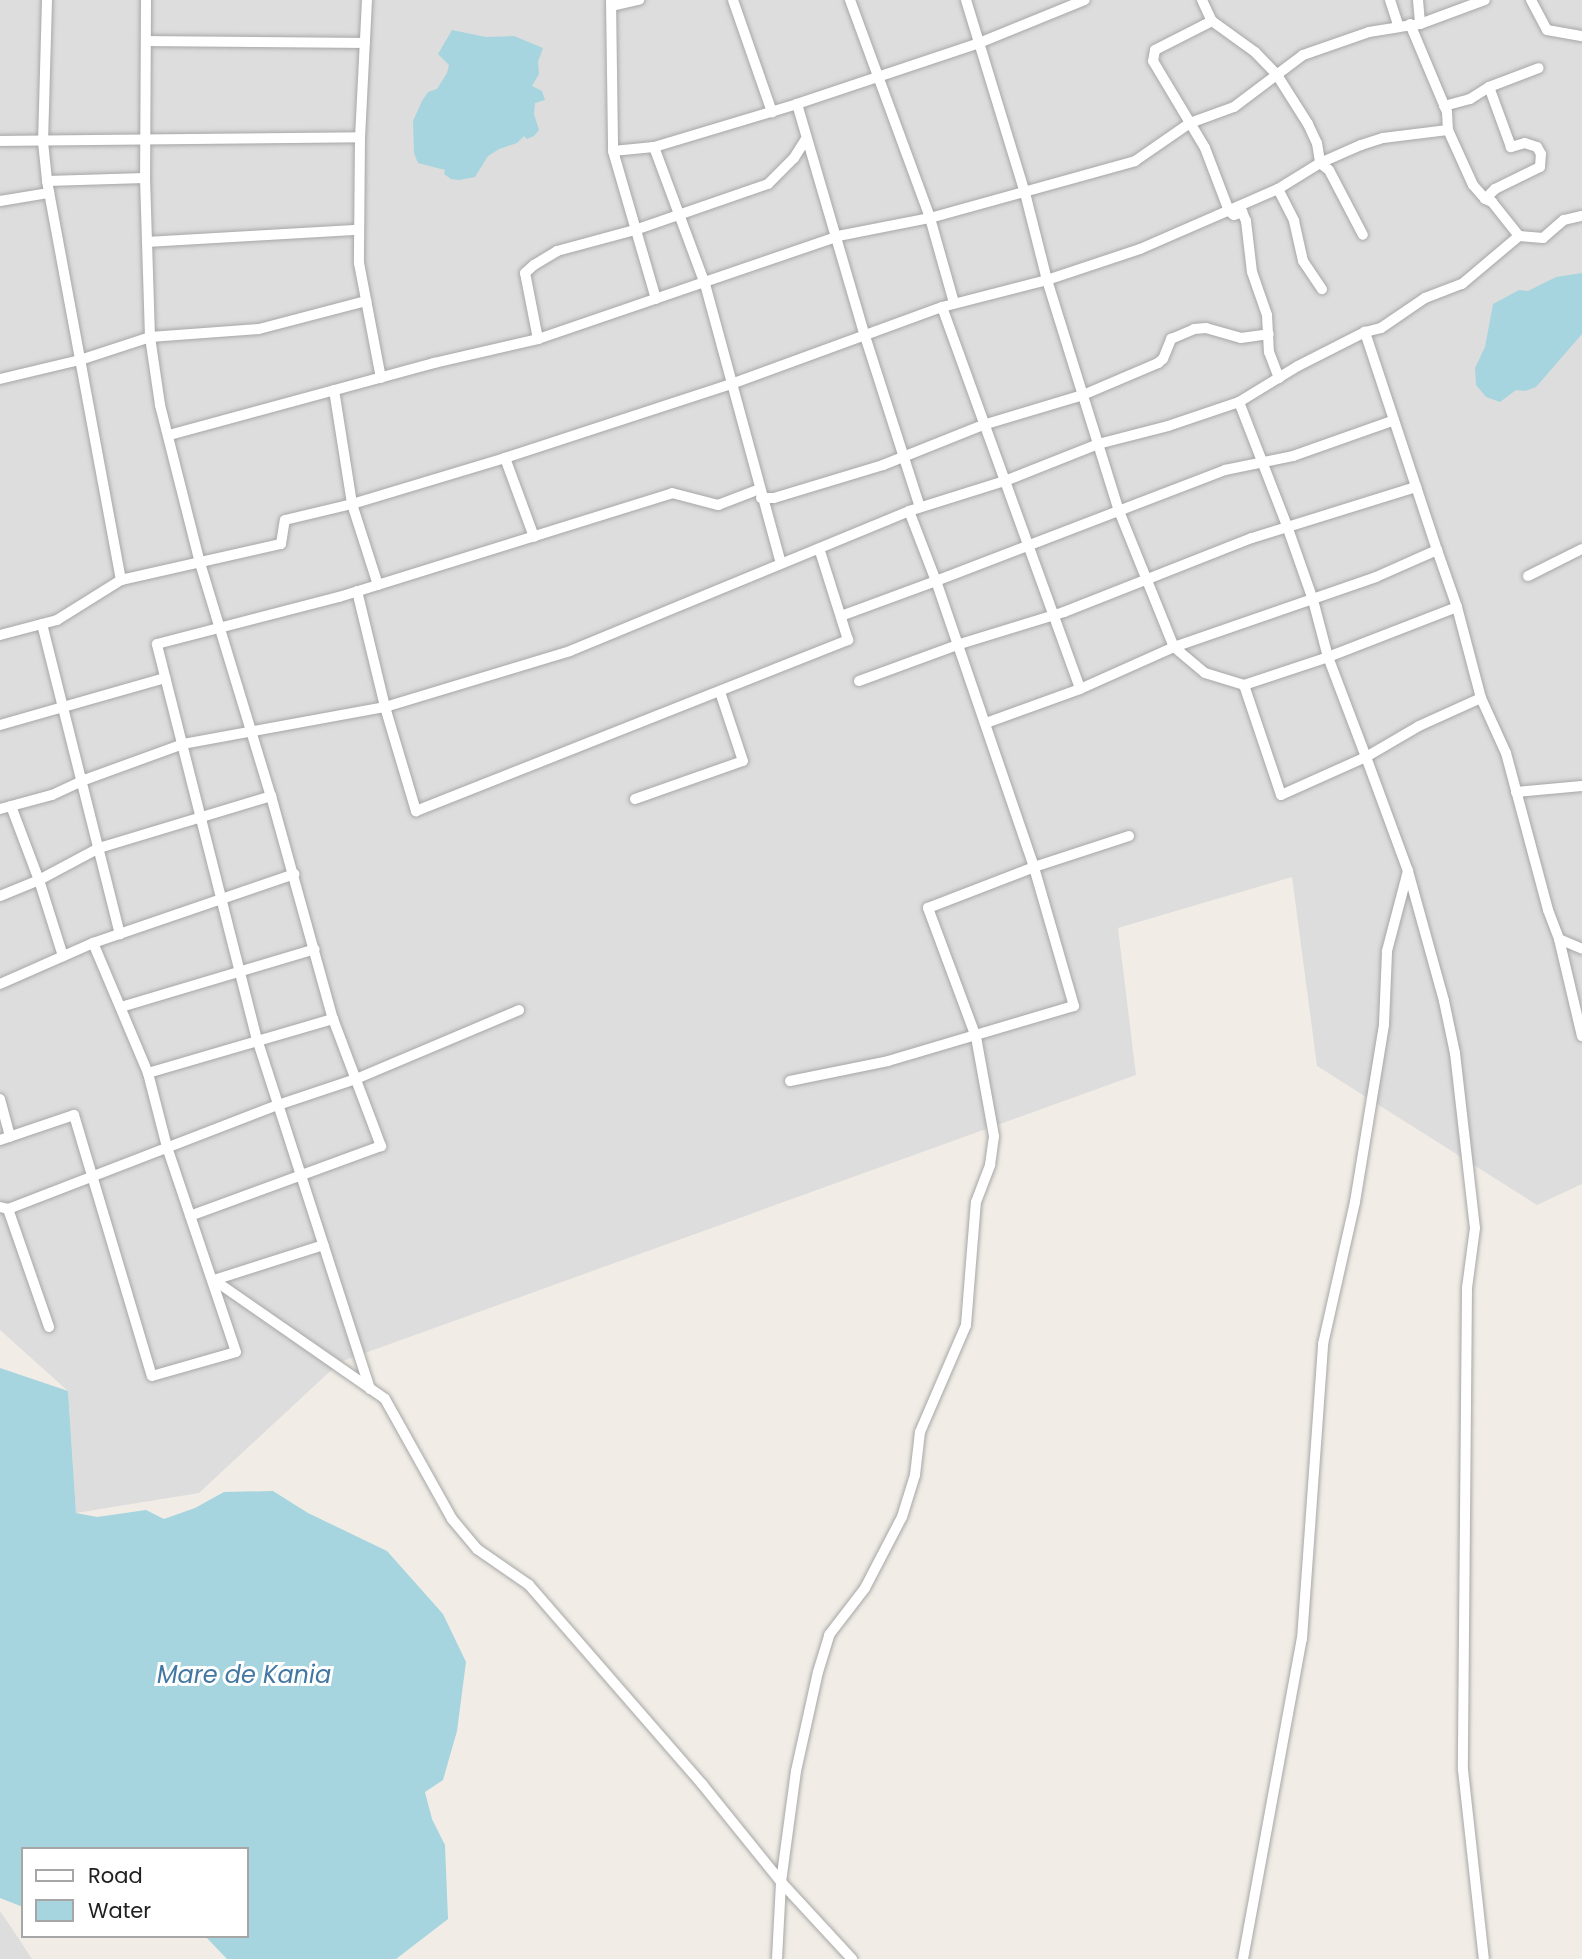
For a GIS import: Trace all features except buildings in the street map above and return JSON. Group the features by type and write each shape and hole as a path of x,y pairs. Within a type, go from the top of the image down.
{"street":[{"path":"47,0 43,142 48,187 121,580"},
{"path":"146,0 145,178 150,337 160,405 200,563 294,874 333,1019 380,1146 190,1216"},
{"path":"367,0 360,136 359,263 381,378"},
{"path":"639,0 611,3 613,151 656,299"},
{"path":"733,0 772,113"},
{"path":"850,0 930,218 954,303"},
{"path":"966,0 1025,193 1047,280 1119,511 1174,647 1205,673 1244,685 1328,657 1457,607"},
{"path":"613,151 654,147 772,113 979,43 1085,0"},
{"path":"1202,0 1212,22 1255,52 1276,75 1317,143 1321,163 1329,170 1363,235"},
{"path":"1390,0 1409,25 1447,112 1448,130 1472,185 1485,199 1492,202 1519,236"},
{"path":"1409,25 1418,0"},
{"path":"169,435 538,339 705,284 838,236 930,218 1135,161 1190,123 1234,107 1303,55 1370,32 1409,25 1485,0"},
{"path":"1531,0 1547,30 1582,36"},
{"path":"1212,22 1153,54 1153,61 1209,156 1228,211 1234,215 1242,212 1246,221 1252,272 1264,302 1269,352 1279,378"},
{"path":"146,41 365,43"},
{"path":"1444,106 1470,99 1489,87 1539,68"},
{"path":"1485,199 1495,189 1540,167 1542,154 1537,147 1525,143 1511,147 1489,87"},
{"path":"790,1081 888,1060 976,1037 1074,1006 1034,867 960,644 936,581 914,509 905,456 864,333 838,236 797,104"},
{"path":"0,635 57,620 121,580 281,544 285,520 352,504 505,458 734,383 864,333 954,303 1047,280 1140,249 1278,189 1321,163 1383,138 1448,130"},
{"path":"0,141 360,136"},
{"path":"538,339 525,273 557,251 635,230 768,184 793,158 806,139"},
{"path":"654,147 705,284 781,563"},
{"path":"0,201 48,187 145,178"},
{"path":"1278,189 1294,221 1303,261 1322,289"},
{"path":"62,956 39,880 6,807 52,795 183,744 385,707 570,650 914,509 1005,481 1098,444 1168,426 1239,402 1365,332 1381,328 1425,299 1462,284 1519,236 1543,238 1564,220 1582,216"},
{"path":"147,242 358,230"},
{"path":"0,379 80,360 150,337 259,329 366,301"},
{"path":"942,307 1080,689"},
{"path":"370,1389 257,1040 157,644 220,625 378,585 672,492 718,505 761,493 774,498 905,456 983,425 1083,395 1158,363 1163,359 1171,339 1194,329 1206,328 1241,338 1269,334"},
{"path":"1365,332 1392,421 1457,607 1481,698 1506,753 1559,939 1582,1036"},
{"path":"334,390 352,504 378,585"},
{"path":"1239,402 1287,526 1313,600 1328,657 1408,871 1455,1053 1475,1228 1467,1288 1464,1770 1484,1959"},
{"path":"841,616 1225,470 1264,464 1392,421"},
{"path":"505,458 534,537"},
{"path":"859,681 960,644 1053,615 1287,526 1416,487"},
{"path":"357,591 385,707 416,811 848,640 819,548"},
{"path":"1528,576 1582,549"},
{"path":"986,723 1080,689 1174,647 1376,577 1437,550"},
{"path":"42,624 120,934"},
{"path":"0,724 165,678"},
{"path":"1244,685 1281,795 1366,757 1419,726 1481,698"},
{"path":"635,799 743,761 720,692"},
{"path":"1516,792 1582,786"},
{"path":"0,896 39,880 99,848 271,796"},
{"path":"777,1959 781,1882 796,1771 818,1672 829,1635 865,1588 902,1517 915,1475 920,1432 966,1325 976,1202 990,1165 994,1136 976,1037 928,908 1034,867 1129,835"},
{"path":"1243,1959 1302,1639 1323,1344 1357,1190 1384,1024 1387,951 1408,871"},
{"path":"0,984 93,943 294,874"},
{"path":"1559,939 1582,948"},
{"path":"0,1099 5,1138 74,1115 152,1376 236,1352 214,1280 167,1147 148,1073 93,943"},
{"path":"121,1007 315,949"},
{"path":"49,1327 4,1208 278,1105 356,1079 519,1010"},
{"path":"148,1073 333,1019"},
{"path":"214,1280 324,1245"},
{"path":"214,1280 385,1399 452,1519 477,1549 529,1585 702,1784 781,1882 852,1959"}],"shaded area":[{"path":"0,0 1582,0 1582,1184 1537,1205 1317,1066 1292,877 1118,928 1136,1075 340,1362 199,1493 76,1513 68,1391 0,1330"},
{"path":"0,1911 13,1930 32,1959 0,1959"}],"water":[{"path":"452,30 486,37 514,36 543,48 538,62 539,74 532,86 542,91 545,100 535,103 534,114 539,130 534,136 527,139 524,136 517,143 488,156 475,177 459,180 444,174 445,170 418,163 414,153 413,121 428,92 437,89 447,73 449,65 438,54"},
{"path":"1582,273 1582,334 1536,387 1525,391 1516,390 1500,402 1486,397 1476,385 1475,368 1485,347 1493,304 1519,290 1528,291 1556,277"},
{"name":"Mare de Kania","path":"0,1368 68,1391 76,1513 97,1517 146,1510 164,1519 195,1508 224,1492 273,1491 308,1513 387,1551 443,1614 466,1662 457,1731 443,1780 425,1792 432,1819 445,1845 448,1919 396,1959 227,1959 207,1938 248,1938 248,1847 21,1847 21,1906 0,1898"}]}
